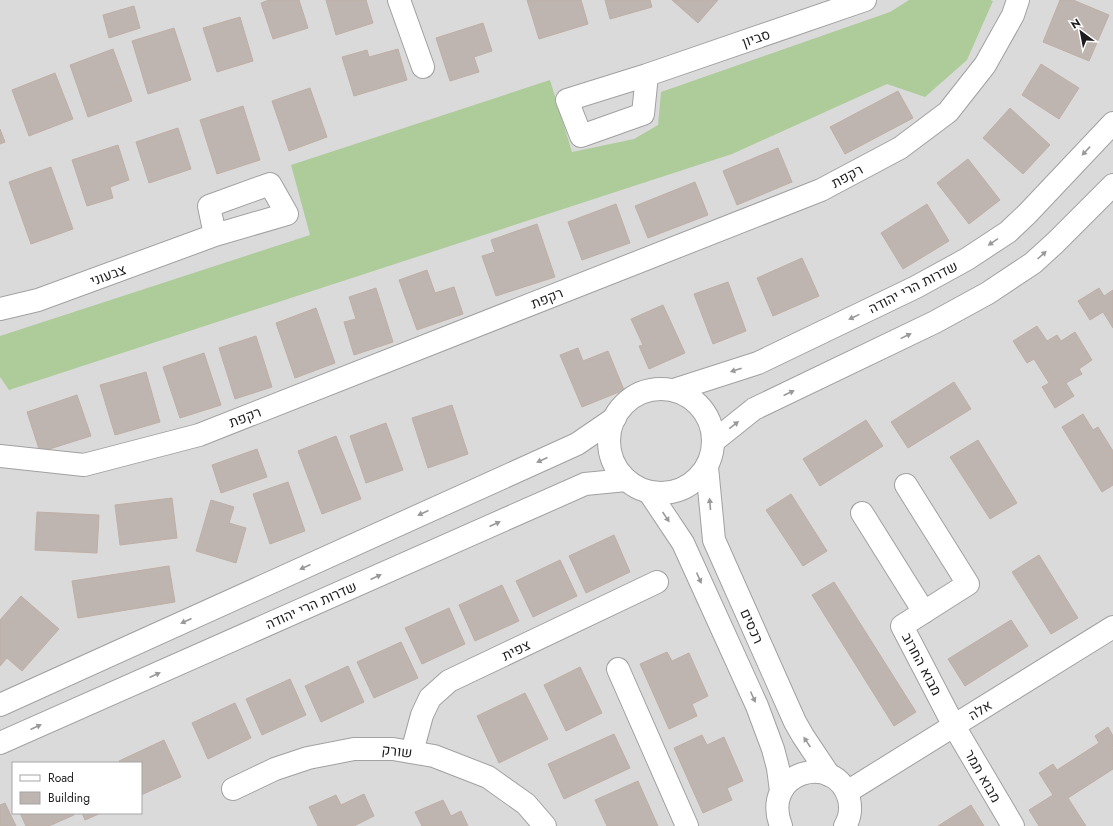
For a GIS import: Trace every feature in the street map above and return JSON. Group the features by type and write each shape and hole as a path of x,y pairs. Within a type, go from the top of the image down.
{"street":[{"path":"399,0 423,67"},
{"name":"סביון","path":"647,75 865,0"},
{"name":"רקפת","path":"0,456 84,465 199,435 822,190 900,148 948,112 985,65 1013,15 1018,0"},
{"name":"שדרות הרי יהודה","path":"674,390 758,363 916,287 967,259 1008,232 1113,123"},
{"path":"714,441 754,409 935,322 988,293 1033,264 1113,185"},
{"name":"צבעוני","path":"0,309 38,300 215,235"},
{"path":"659,389 674,390 687,395 698,404 707,415 712,428 714,441 712,454 707,467 699,478 688,486 676,492 663,494 649,492 637,488 626,480 617,470 611,457 609,444 610,430 615,418 623,406 633,397 659,389"},
{"path":"0,705 577,444 615,418"},
{"name":"רכסים","path":"707,467 714,540 795,722 829,775 840,782 847,792"},
{"name":"שדרות הרי יהודה","path":"0,743 585,484 626,480"},
{"name":"מבוא החרוב","path":"906,485 968,584 902,626 954,726"},
{"name":"רכסים","path":"649,492 683,543 757,706 773,749 778,768 781,791"},
{"path":"862,513 924,612"},
{"name":"צפית","path":"412,752 422,715 430,698 450,681 657,582"},
{"name":"אלה","path":"847,792 1113,627"},
{"path":"618,669 687,826"},
{"name":"מבוא תמר","path":"954,726 1013,826"},
{"name":"שורק","path":"233,789 276,769 316,757 354,749 393,749 434,756 488,777 526,804 545,826"},
{"path":"776,824 777,803 781,791 789,781 800,774 816,772 829,775"},
{"path":"846,825 850,812 847,792"}],"shaded area":[{"path":"0,0 1113,0 1113,826 0,826"}],"green space":[{"path":"909,0 993,1 967,60 925,97 887,84 732,154 9,390 0,377 0,336 310,235 291,165 550,80 572,152 634,139 658,125 661,92 890,12"}],"building":[{"path":"269,0 299,0 308,28 273,39 261,3"},
{"path":"326,0 366,0 373,23 336,35"},
{"path":"527,0 581,0 588,24 539,39"},
{"path":"605,0 650,0 652,7 610,19"},
{"path":"672,0 718,0 698,23"},
{"path":"1060,0 1073,0 1109,15 1089,61 1043,42"},
{"path":"134,6 140,28 109,38 103,15"},
{"path":"240,17 253,61 217,72 203,28"},
{"path":"483,23 492,51 474,57 479,72 450,81 436,38"},
{"path":"174,28 191,80 148,94 132,41"},
{"path":"113,49 132,101 88,117 70,65"},
{"path":"398,49 407,80 354,96 342,57 367,50 369,57"},
{"path":"1041,64 1079,88 1059,119 1022,95"},
{"path":"55,73 73,119 29,136 12,90"},
{"path":"310,88 327,137 289,151 272,101"},
{"path":"898,91 913,118 845,154 830,127"},
{"path":"243,106 260,160 217,174 200,120"},
{"path":"1010,108 1050,145 1023,174 983,138"},
{"path":"178,128 191,169 149,183 136,142"},
{"path":"0,129 5,142 0,144"},
{"path":"118,145 129,180 110,187 113,198 87,206 72,160"},
{"path":"778,148 792,182 737,205 723,171"},
{"path":"968,159 1000,200 969,224 937,183"},
{"path":"51,167 73,229 31,244 9,182"},
{"path":"695,182 708,215 648,238 635,206"},
{"path":"616,204 630,243 582,260 568,222"},
{"path":"927,204 949,241 903,269 881,233"},
{"path":"537,224 555,277 496,296 482,256 495,252 491,240"},
{"path":"802,258 819,296 773,316 757,278"},
{"path":"427,270 435,293 454,287 463,314 417,330 399,280"},
{"path":"728,282 746,331 713,344 694,294"},
{"path":"376,288 393,342 354,355 344,322 356,319 349,297"},
{"path":"1099,288 1104,296 1113,290 1113,328 1103,312 1090,320 1078,301"},
{"path":"663,305 685,353 649,369 639,346 643,345 631,319"},
{"path":"316,308 335,363 295,378 276,323"},
{"path":"1037,326 1047,341 1057,335 1061,341 1075,332 1092,360 1079,369 1082,374 1066,383 1074,396 1055,408 1042,387 1049,383 1034,359 1027,363 1013,341"},
{"path":"256,336 272,387 235,399 219,348"},
{"path":"578,348 583,361 608,351 624,390 582,407 560,355"},
{"path":"204,353 221,405 180,418 163,367"},
{"path":"146,372 160,422 115,435 100,385"},
{"path":"954,382 971,409 908,448 891,422"},
{"path":"77,395 91,436 40,452 27,412"},
{"path":"452,405 468,454 428,468 412,418"},
{"path":"1083,414 1093,430 1098,427 1113,451 1113,485 1102,492 1062,427"},
{"path":"866,420 883,446 820,486 803,459"},
{"path":"386,423 403,470 366,483 350,436"},
{"path":"336,436 361,499 322,514 298,451"},
{"path":"978,440 1017,503 990,519 950,457"},
{"path":"257,449 267,477 221,493 212,465"},
{"path":"288,482 305,531 270,544 253,494"},
{"path":"791,494 827,551 803,566 766,510"},
{"path":"172,498 177,538 120,545 115,505"},
{"path":"211,500 234,507 229,523 246,528 236,563 196,551"},
{"path":"37,512 99,515 97,553 35,550"},
{"path":"614,535 630,572 586,593 569,556"},
{"path":"1039,555 1078,618 1051,634 1012,572"},
{"path":"560,560 577,596 533,617 516,581"},
{"path":"169,566 175,602 78,618 72,581"},
{"path":"834,582 916,712 894,726 812,595"},
{"path":"502,585 519,621 475,641 459,605"},
{"path":"21,596 59,629 22,671 7,658 0,666 0,620"},
{"path":"449,608 465,644 422,664 405,628"},
{"path":"1011,620 1028,646 965,686 948,659"},
{"path":"401,642 418,678 374,698 357,662"},
{"path":"667,652 672,661 689,653 708,696 692,704 697,716 669,729 640,664"},
{"path":"348,666 364,702 321,722 305,686"},
{"path":"580,667 602,713 566,731 544,685"},
{"path":"290,679 306,715 262,735 246,699"},
{"path":"525,693 548,739 499,763 477,716"},
{"path":"235,703 251,738 208,759 192,723"},
{"path":"1108,727 1113,736 1113,769 1068,798 1086,826 1039,826 1029,810 1053,795 1039,773 1053,764 1057,770 1099,743 1095,736"},
{"path":"614,734 630,768 564,799 548,764"},
{"path":"702,735 707,745 724,737 743,781 727,788 732,800 703,813 674,748"},
{"path":"164,740 181,777 142,795 142,762 119,761"},
{"path":"638,781 658,826 607,826 595,800"},
{"path":"364,794 374,816 354,826 318,826 309,807 336,795 341,805"},
{"path":"443,800 451,816 461,811 468,826 422,826 415,812"},
{"path":"5,803 16,826 0,826 0,805"},
{"path":"971,805 984,826 938,826"},
{"path":"20,814 74,815 49,826 26,826"},
{"path":"82,814 99,814 85,820"}]}
